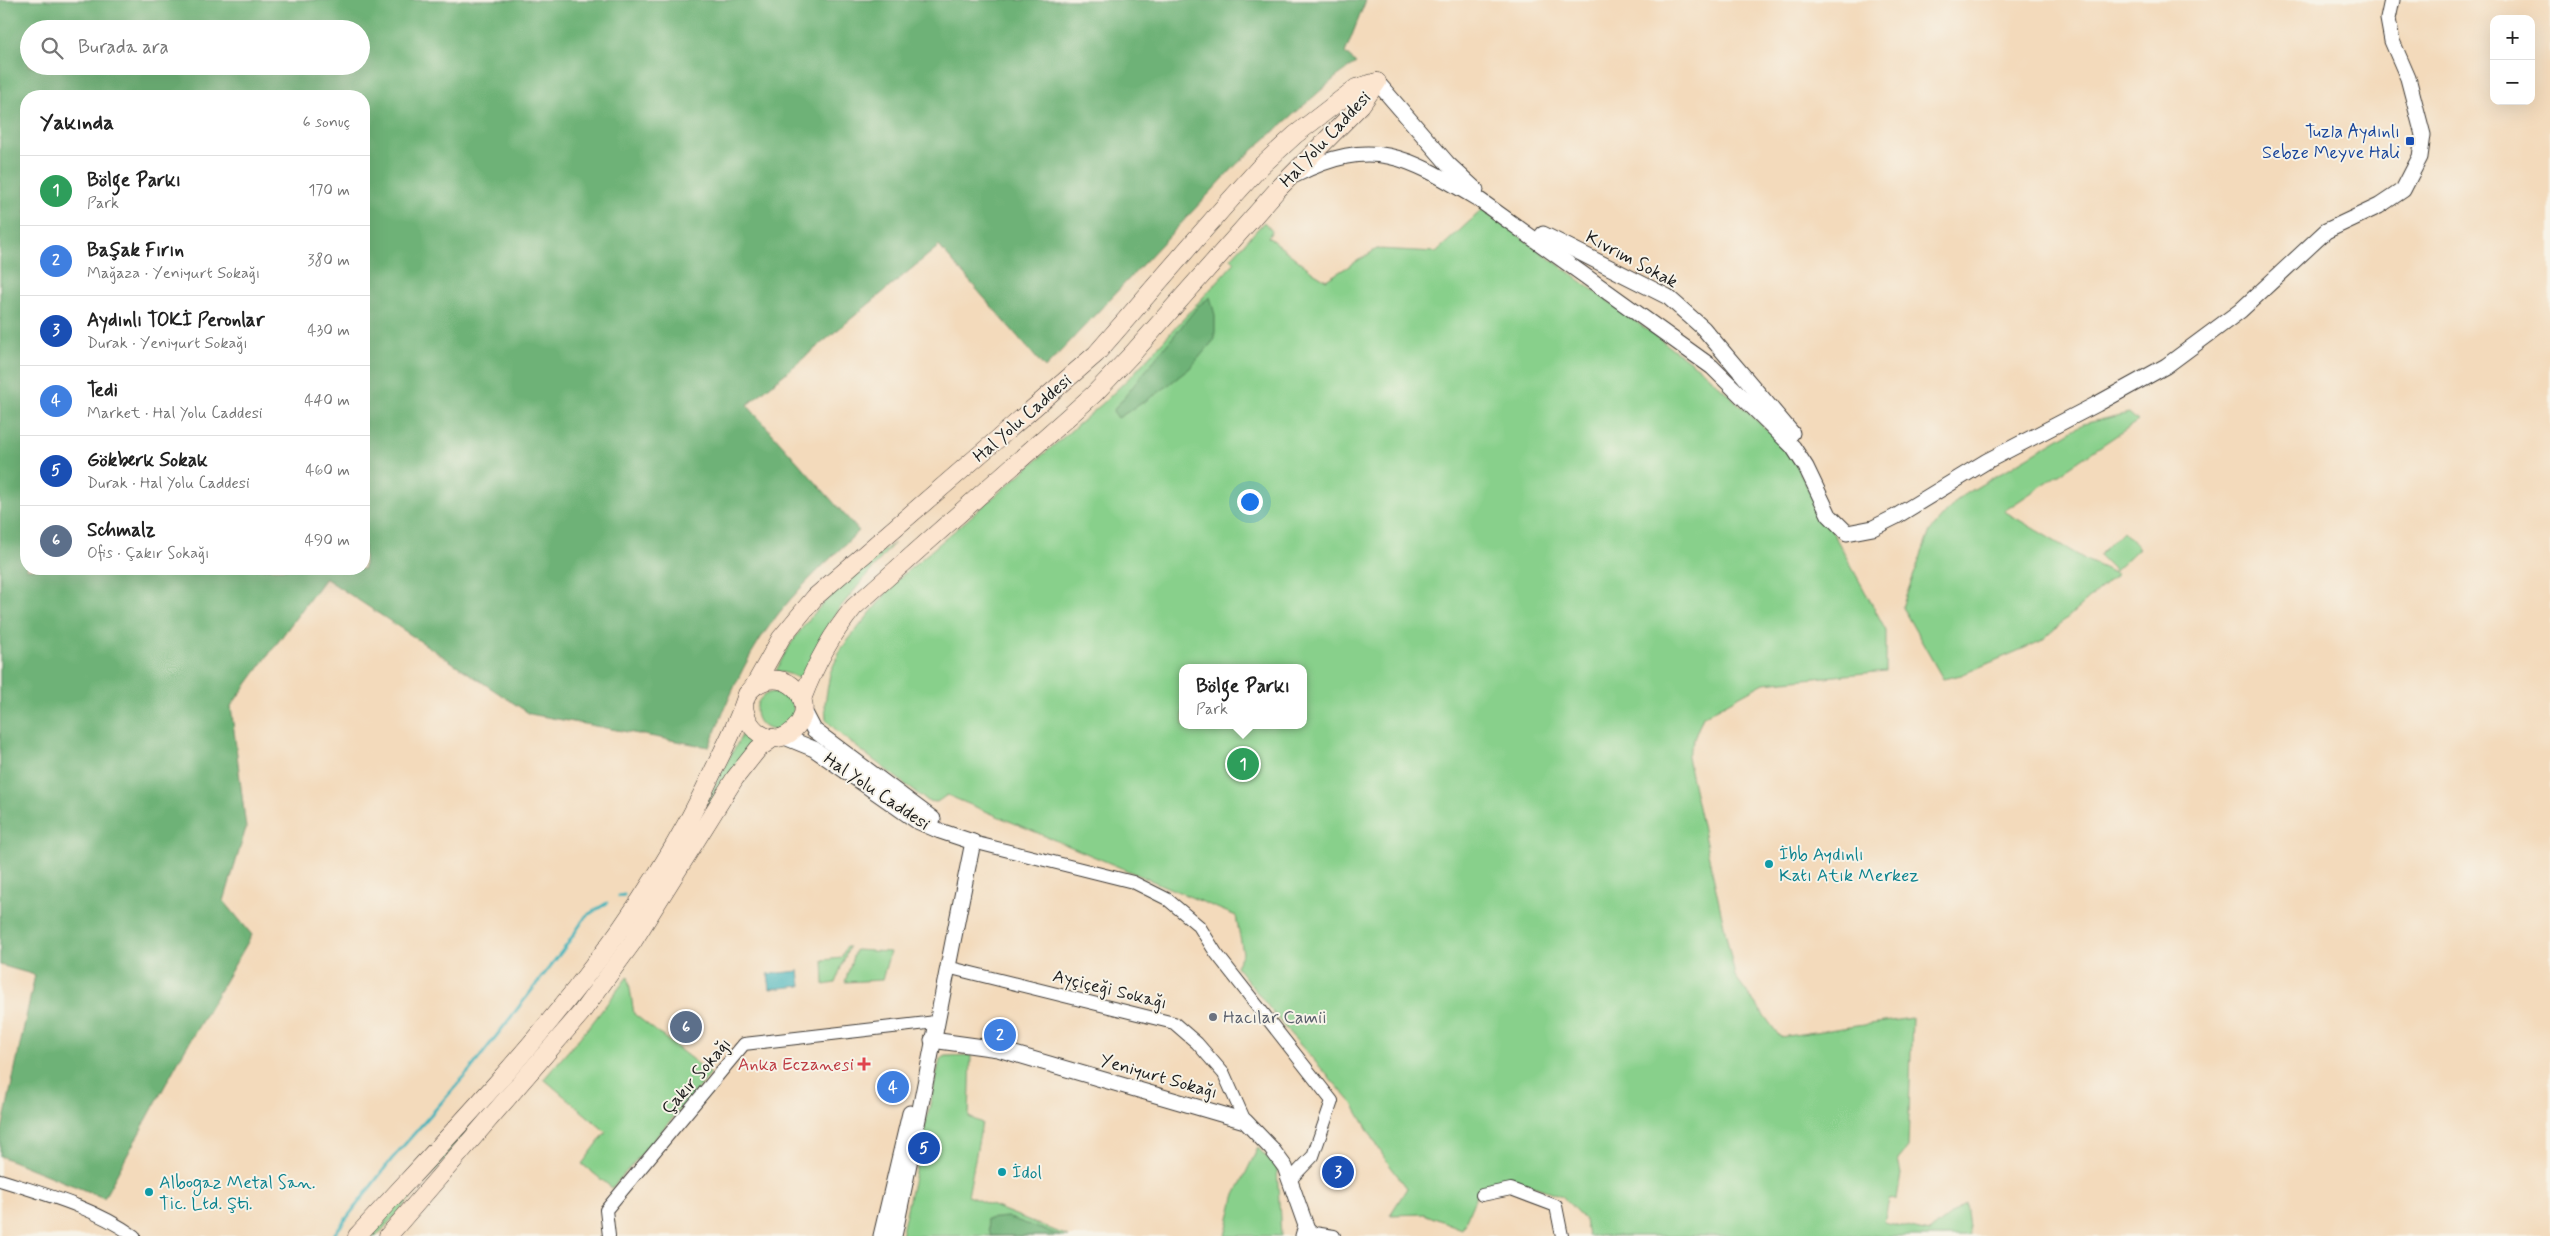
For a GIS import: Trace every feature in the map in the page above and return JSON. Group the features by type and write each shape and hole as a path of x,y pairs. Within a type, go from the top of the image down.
{"main road":[{"name":"Hal Yolu Caddesi","path":"802,704 828,641 854,607 1094,394 1289,178 1361,105 1377,82"},
{"name":"Hal Yolu Caddesi","path":"754,686 781,638 815,597 1096,354 1223,208 1266,162 1295,135 1356,88 1377,82"},
{"path":"356,1236 535,1040 589,975 674,846 701,798 754,686 772,678 781,679 790,684 802,704 797,726 758,749 735,778 632,943 581,1013 388,1236"},
{"path":"744,704 745,714 751,727 763,736 778,737"}],"street":[{"path":"1289,178 1320,162 1339,156 1373,153 1413,163 1448,180 1478,199 1712,367 1793,447 1806,467 1829,515 1847,532 1873,528 1986,461 2166,366 2240,311 2326,231 2379,206 2403,190 2420,157 2423,135 2408,78 2392,38 2388,20 2392,0"},
{"name":"Kıvrım Sokak","path":"1377,82 1448,164 1495,206 1520,223 1668,297 1704,328 1788,428 1839,513 1847,532"},
{"name":"Hal Yolu Caddesi","path":"802,704 814,730 922,811 973,842"},
{"name":"Hal Yolu Caddesi","path":"778,737 814,749 917,821 973,842"},
{"path":"894,1236 928,1076 932,1040 973,842 1134,882 1167,899 1199,926 1216,953 1332,1101 1313,1156 1290,1180"},
{"name":"Ayçiçeği Sokağı","path":"948,967 1174,1023 1197,1044 1224,1074 1245,1121"},
{"name":"Çakır Sokağı","path":"609,1236 606,1210 744,1044 936,1022"},
{"path":"881,1236 919,1075 932,1040"},
{"name":"Yeniyurt Sokağı","path":"932,1040 998,1049 1245,1121 1271,1148 1290,1180 1304,1231"},
{"path":"0,1180 82,1206 112,1220 134,1236"},
{"path":"1482,1195 1511,1189 1556,1206 1562,1236"},
{"path":"1304,1231 1334,1236"}],"green space":[{"path":"0,0 1366,0 1345,53 1356,63 1335,78 1237,164 1045,368 939,246 747,405 859,531 801,588 760,639 736,684 709,747 530,714 325,578 231,706 246,828 224,901 252,935 180,1058 104,1198 0,1156 0,1139 35,975 0,965"},
{"path":"1483,209 1703,371 1777,439 1795,463 1886,630 1886,671 1764,683 1703,716 1687,757 1735,976 1780,1037 1912,1018 1908,1148 1898,1160 1901,1174 1897,1199 1889,1200 1884,1222 1929,1232 1966,1203 1970,1236 1588,1236 1585,1220 1562,1196 1513,1179 1479,1190 1462,1229 1424,1214 1390,1215 1407,1188 1385,1159 1353,1104 1287,1030 1236,966 1243,953 1236,916 947,795 937,802 927,801 841,735 826,720 825,703 830,673 841,649 897,580 1102,404 1134,373 1235,262 1231,258 1264,222 1272,231 1268,237 1326,280 1377,249 1436,252"},
{"path":"1210,297 1215,315 1215,339 1190,368 1158,393 1118,418 1113,411 1198,306"},
{"path":"2129,413 2138,421 2004,511 2088,561 2117,574 2041,641 1961,675 1943,679 1902,607 1930,531 1959,498 2083,424"},
{"path":"2123,531 2139,548 2115,571 2099,555"},
{"path":"894,543 838,610 822,635 803,680 776,671 798,633 812,616 843,584"},
{"path":"775,692 789,697 794,711 789,725 775,730 761,725 756,711 761,697"},
{"path":"743,733 749,742 758,748 669,868"},
{"path":"637,917 640,919 611,961 514,1082 377,1236 368,1236 569,1013 602,971"},
{"path":"846,947 849,947 835,983 824,985 823,960 841,958"},
{"path":"855,950 890,952 882,980 845,982"},
{"path":"628,976 634,1014 711,1074 612,1188 582,1164 606,1132 544,1079 593,1022"},
{"path":"971,1055 969,1117 982,1123 968,1196 1068,1236 901,1236 940,1059 946,1056"},
{"path":"1258,1148 1277,1168 1281,1236 1225,1236 1234,1197"},
{"path":"1007,1217 1061,1236 991,1236 986,1219"}],"water":[{"path":"799,971 801,986 770,989 768,974"}],"waterway":[{"path":"619,896 624,895"},
{"path":"333,1236 391,1160 470,1070 566,946 586,916 607,903"}],"place":[{"name":"Tuzla Aydınlı Sebze Meyve Hali","path":"2410,141"},
{"name":"Bölge Parkı","path":"1243,764"},
{"name":"İbb Aydınlı Katı Atık Merkez","path":"1769,864"},
{"name":"Hacılar Camii","path":"1213,1017"},
{"name":"Schmalz","path":"686,1027"},
{"name":"Başak Fırın","path":"1000,1035"},
{"name":"Anka Eczanesi","path":"864,1064"},
{"name":"Tedi","path":"893,1087"},
{"name":"Gökberk Sokak","path":"924,1148"},
{"name":"İdol","path":"1002,1172"},
{"name":"Aydınlı TOKİ Peronlar","path":"1338,1172"},
{"name":"Albogaz Metal San. Tic. Ltd. Şti.","path":"149,1192"}]}
